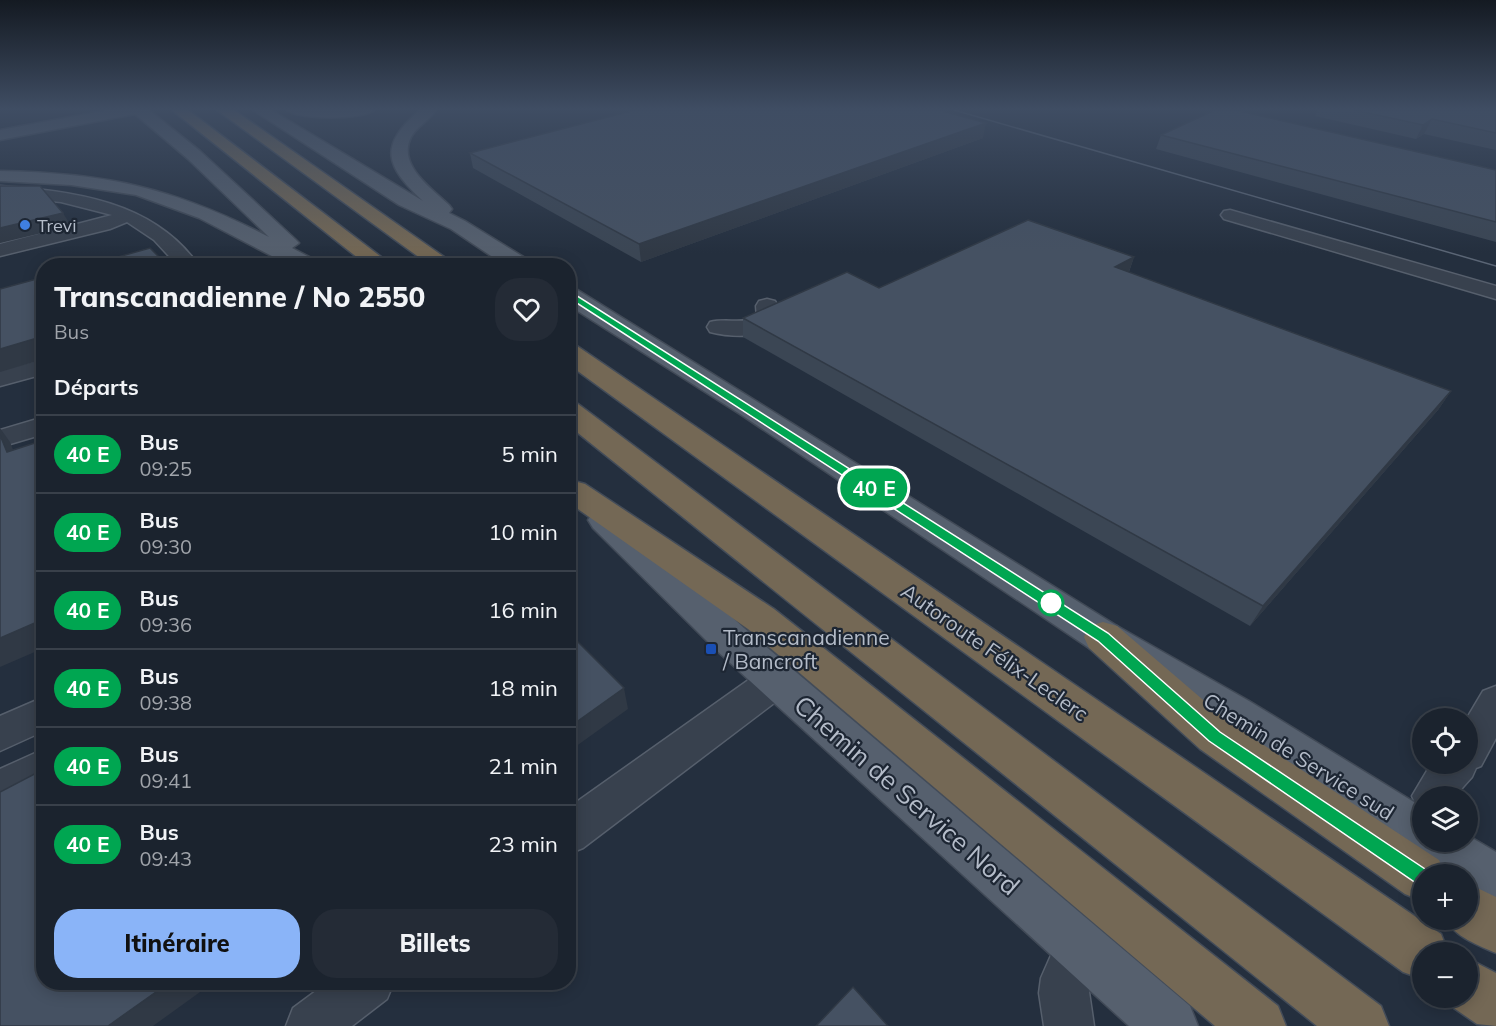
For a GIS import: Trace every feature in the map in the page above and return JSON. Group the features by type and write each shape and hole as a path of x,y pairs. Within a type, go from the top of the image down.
{"highway":[{"path":"241,158 372,258"},
{"path":"292,158 435,258"},
{"name":"Autoroute Félix-Leclerc","path":"576,357 1412,946"},
{"path":"576,416 1361,1026"},
{"path":"576,494 761,619 1258,1026"},
{"path":"1103,637 1215,736 1412,870"},
{"path":"1478,915 1496,927"},
{"path":"1478,993 1496,1005"}],"main road":[{"path":"198,158 302,258"},
{"path":"337,158 406,201 458,225 510,258"},
{"path":"399,158 417,184 458,225"},
{"path":"0,176 93,182 155,194 219,220 294,258"},
{"name":"Chemin de Service sud","path":"576,299 1103,637 1412,815"},
{"name":"Chemin de Service Nord","path":"576,496 730,639 1170,1026"},
{"name":"Chemin de Service sud","path":"1462,852 1496,880"}],"street":[{"path":"0,191 58,197 97,205 127,216 156,232 176,258"},
{"path":"1230,214 1496,293"},
{"path":"0,250 103,225 127,216"},
{"path":"718,327 748,329 769,321 767,306"},
{"path":"0,379 36,368"},
{"path":"0,439 36,428"},
{"path":"576,828 777,680"},
{"path":"1478,734 1496,702"},
{"path":"0,734 36,717"},
{"path":"0,789 36,771"},
{"path":"1069,1026 1062,988 1065,975 1082,950"},
{"path":"311,1026 359,990"}],"building":[{"path":"479,158 886,158 639,244"},
{"path":"1249,158 1443,158 1496,170 1496,222"},
{"path":"0,186 40,186 63,213 0,228"},
{"path":"1028,220 1134,257 1115,267 1451,391 1263,606 743,318 847,272 879,288"},
{"path":"150,248 160,258 114,258"},
{"path":"36,279 36,338 0,349 0,289"},
{"path":"0,435 7,452 36,443 36,622 0,638"},
{"path":"576,640 624,688 576,722"},
{"path":"36,773 36,990 159,990 108,1026 0,1026 0,792"},
{"path":"853,987 888,1026 816,1026"}],"tram line":[{"path":"1120,158 1496,266"}],"bus line":[{"path":"576,299 750,408 1103,637 1215,736 1412,870"}],"place":[{"name":"Trevi","path":"25,225"},
{"name":"Transcanadienne / Bancroft","path":"711,649"}]}
